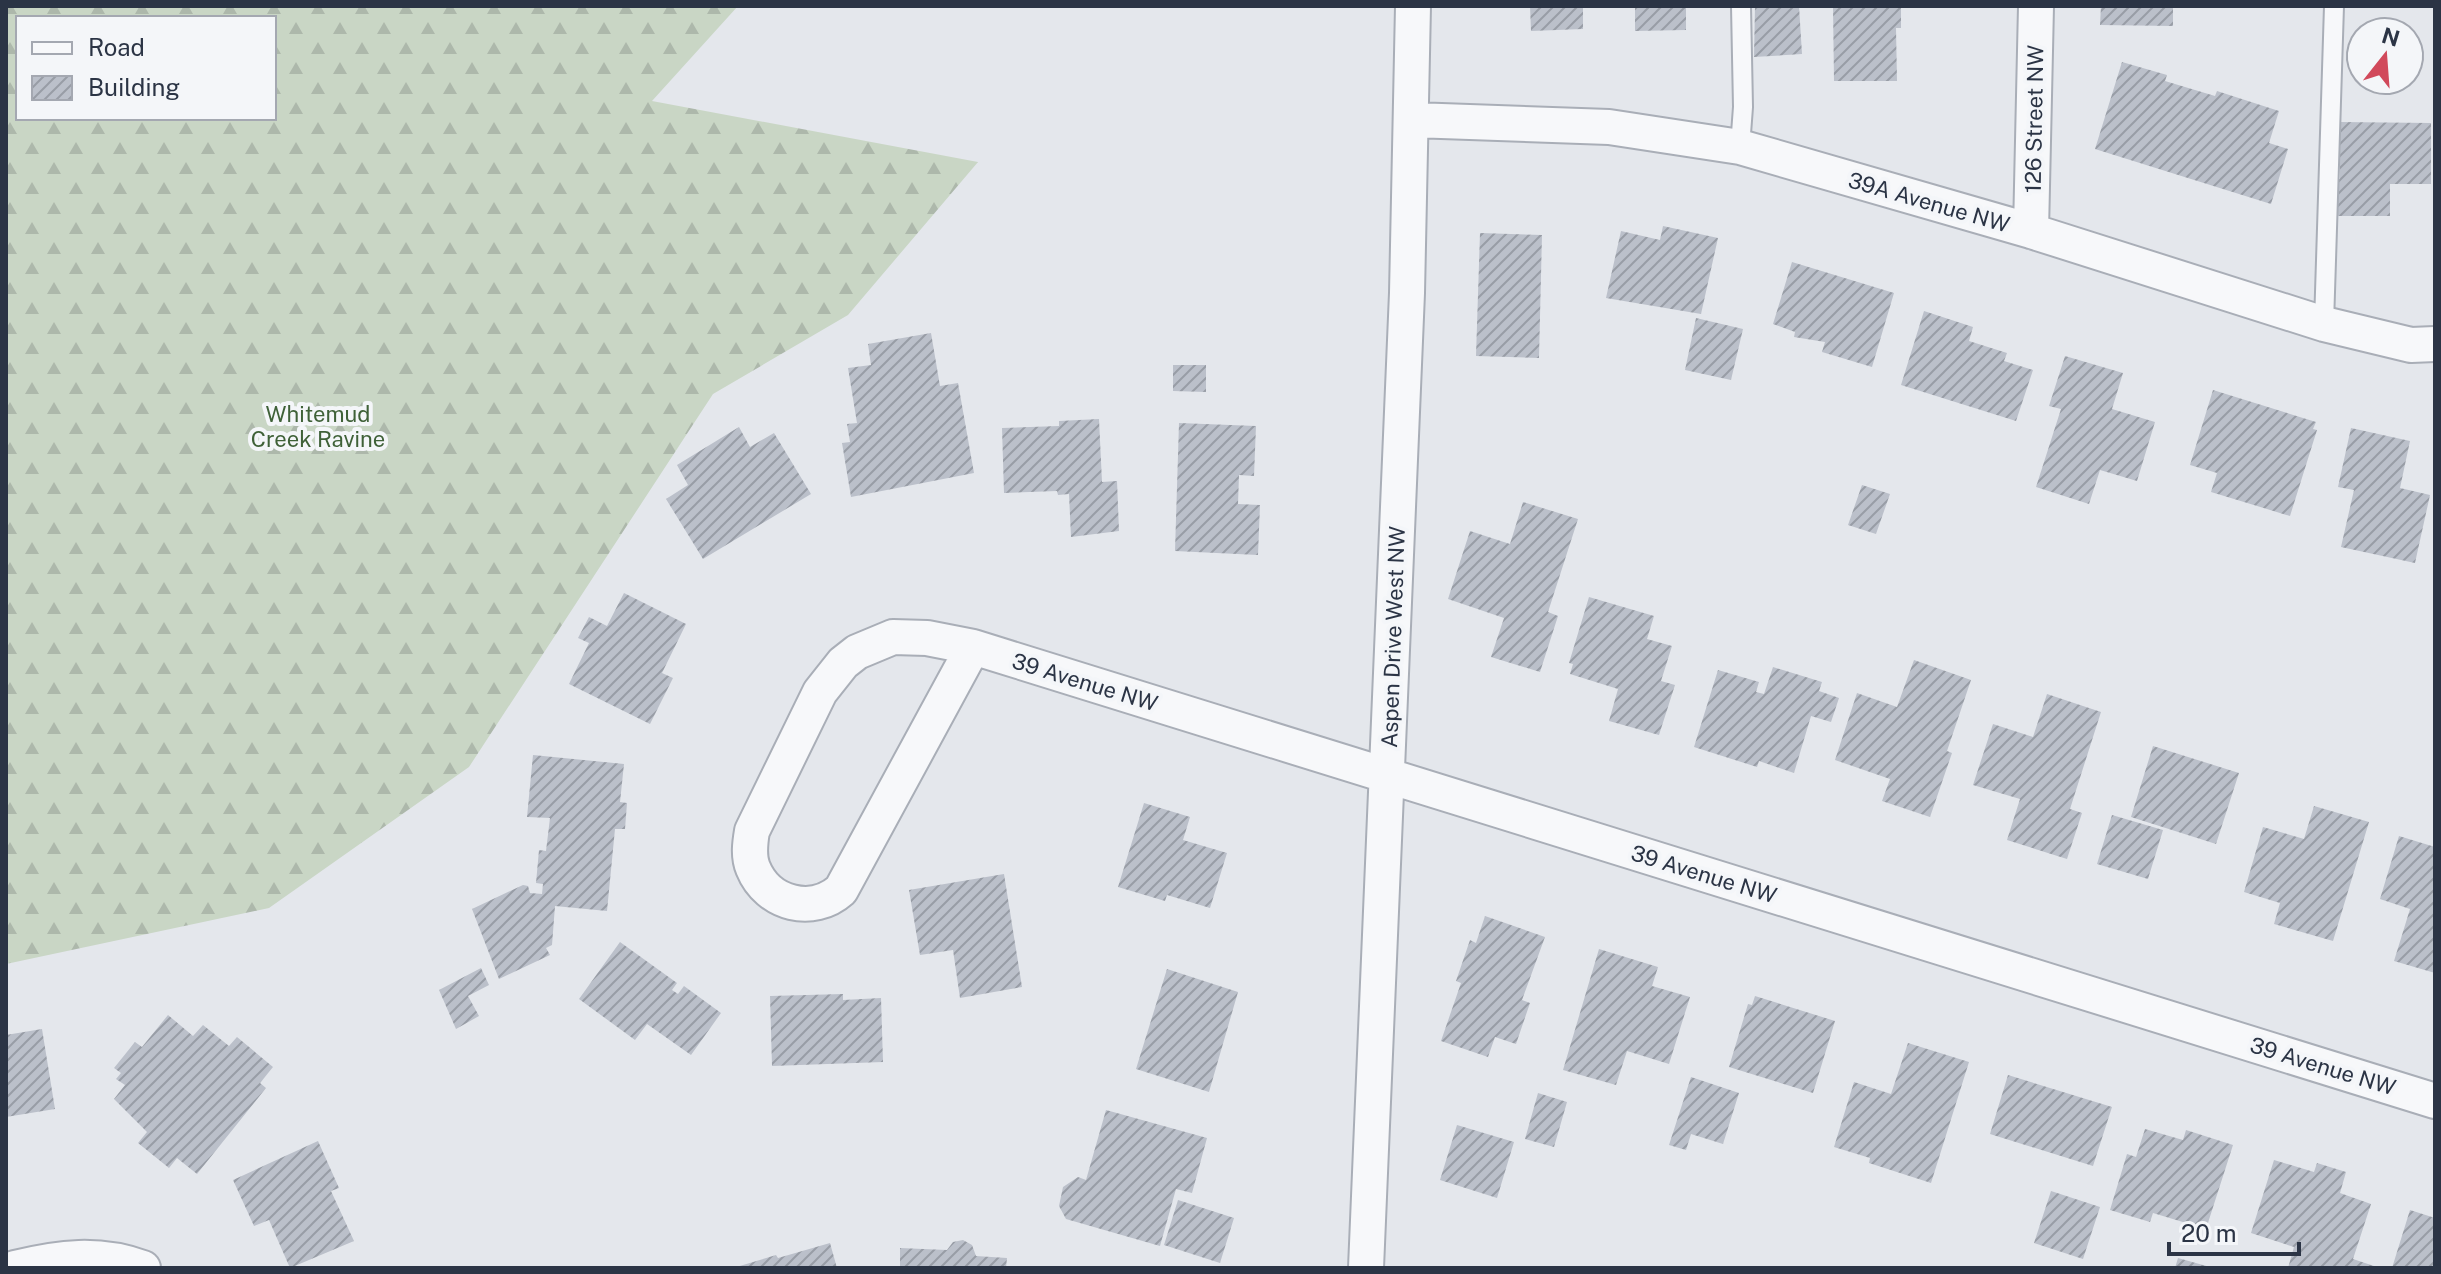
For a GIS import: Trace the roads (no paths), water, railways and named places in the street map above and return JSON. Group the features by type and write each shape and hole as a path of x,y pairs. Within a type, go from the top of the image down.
{"street":[{"name":"Aspen Drive West NW","path":"1366,1268 1413,120 1413,6"},
{"name":"126 Street NW","path":"2031,231 2036,6"},
{"name":"39A Avenue NW","path":"1413,120 1609,127 1740,147 2031,231 2324,324 2411,345 2435,344"},
{"name":"39 Avenue NW","path":"973,647 841,890 830,900 802,905 765,887 753,869 749,853 752,831 828,679 857,652 893,637 927,638 973,647 2435,1101"},
{"path":"15,1268 47,1260 101,1256 143,1268"}],"lane":[{"path":"1740,147 1743,107 1741,6"},
{"path":"2324,324 2334,6"}],"park label":[{"name":"Whitemud Creek Ravine","path":"318,426"}]}
